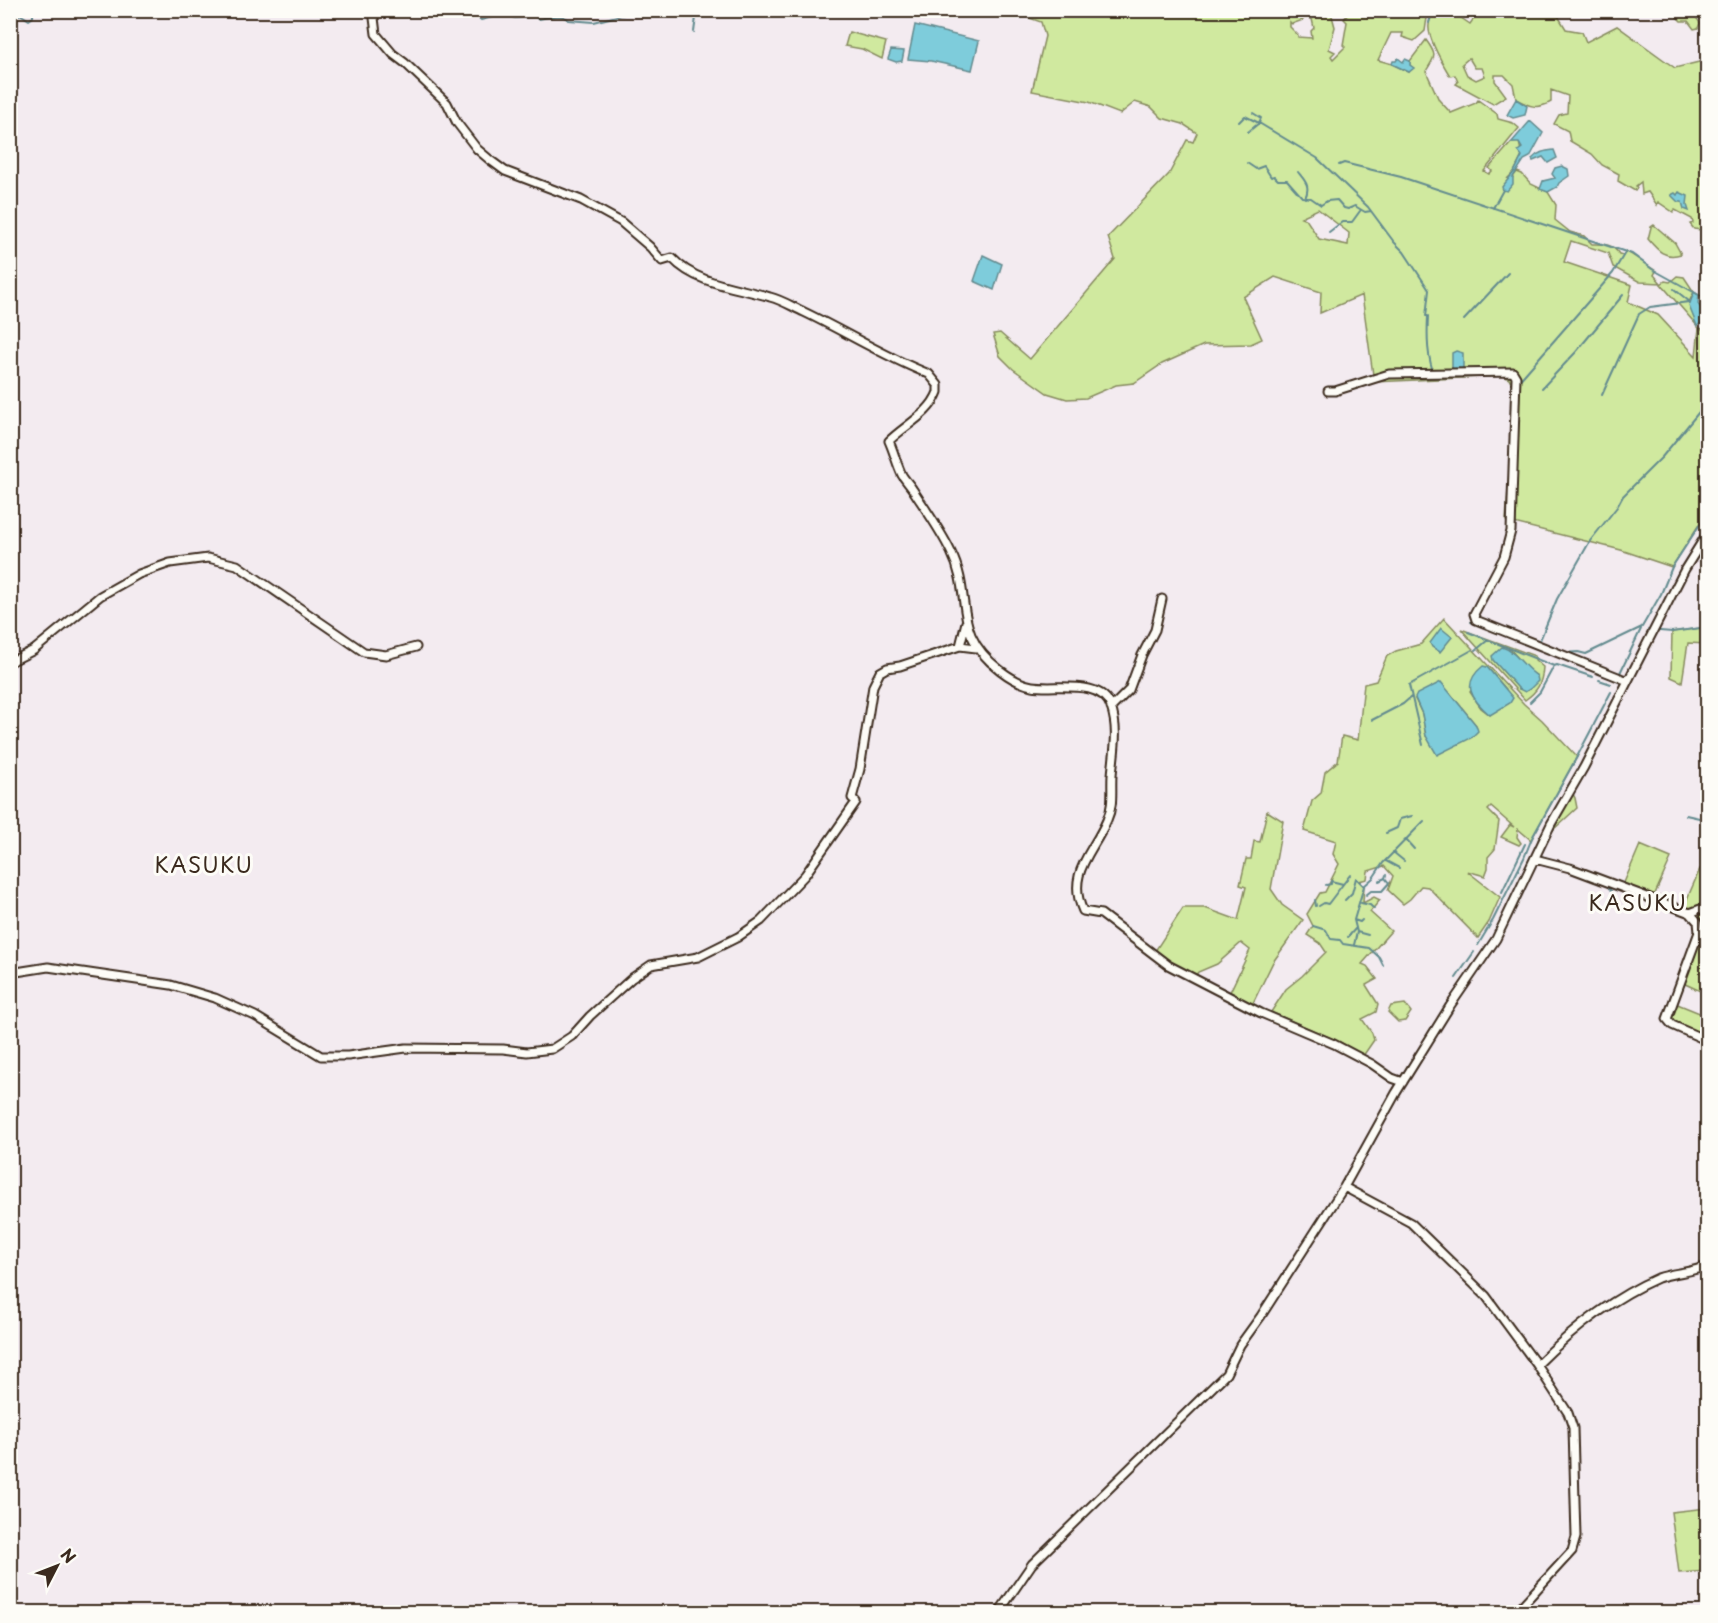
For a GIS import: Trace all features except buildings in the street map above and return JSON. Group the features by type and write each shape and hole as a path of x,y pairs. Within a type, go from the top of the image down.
{"street":[{"path":"373,10 376,34 393,54 447,103 457,123 477,149 504,171 581,200 621,222 650,247 662,261 672,258 692,274 709,281 772,297 828,322 868,346 929,374 938,385 938,392 931,404 890,441 902,475 950,550 957,566 966,622 976,648 1001,671 1024,684 1092,690 1101,694 1112,708 1116,739 1111,809 1078,874 1077,898 1083,911 1101,914 1168,965 1262,1013 1334,1044 1372,1064 1392,1078 1403,1082"},
{"path":"1328,391 1335,391 1389,374 1513,372 1516,377 1511,531 1504,557 1474,614 1476,620 1628,681"},
{"path":"999,1612 1032,1564 1226,1374 1240,1345 1344,1187 1403,1082 1450,1006 1496,939 1551,824 1584,767 1690,560 1707,532"},
{"path":"10,662 34,650 100,596 139,574 170,563 208,558 237,565 364,652 386,655 416,646"},
{"path":"1112,708 1129,690 1142,655 1155,630 1161,599"},
{"path":"960,646 966,622"},
{"path":"10,973 48,968 79,970 171,985 215,998 255,1016 321,1056 348,1056 406,1048 503,1049 527,1052 552,1049 572,1036 590,1016 632,978 651,965 698,957 738,937 761,921 805,875 856,802 852,798 860,769 873,686 880,672 960,646 976,648"},
{"path":"1535,859 1570,868 1690,913 1698,922 1699,932 1667,1019 1672,1025 1707,1041"},
{"path":"1690,913 1707,903"},
{"path":"1344,1187 1411,1223 1486,1296 1537,1365 1568,1413 1573,1428 1576,1537 1572,1551 1516,1612"},
{"path":"1537,1365 1583,1323 1621,1297 1667,1275 1707,1266"}],"green space":[{"path":"1363,10 1428,11 1425,31 1414,41 1402,37 1403,33 1391,33 1378,60 1409,72 1410,61 1426,40 1434,56 1426,71 1439,100 1451,113 1476,103 1478,100 1497,114 1498,119 1513,123 1519,128 1484,171 1489,174 1492,171 1489,168 1511,143 1519,142 1522,156 1514,172 1507,179 1513,177 1517,172 1522,174 1531,184 1548,192 1556,205 1555,220 1570,232 1584,236 1592,244 1610,246 1619,254 1623,255 1626,251 1656,271 1654,275 1661,283 1640,282 1613,267 1608,253 1571,241 1564,262 1632,285 1628,302 1658,315 1696,356 1699,328 1707,330 1707,512 1672,567 1621,550 1506,521 1514,389 1509,379 1504,376 1374,382 1362,295 1320,313 1321,292 1275,277 1243,297 1262,339 1251,344 1204,345 1162,364 1134,383 1116,385 1086,398 1067,399 1047,393 1013,369 1000,356 993,334 1000,333 1030,359 1115,259 1108,237 1169,174 1187,140 1193,142 1197,133 1183,124 1162,118 1151,107 1135,102 1120,114 1089,102 1032,91 1045,36 1041,22 1010,11 1325,11 1332,16 1335,27 1329,49 1335,52 1331,56 1333,59 1345,47 1343,45 1347,22 1344,19 1349,13","holes":["1303,17 1312,19 1314,28 1311,31 1312,38 1298,37 1290,27 1290,22 1292,24 1303,20","1318,209 1349,233 1348,245 1319,239 1306,219 1301,217"]},
{"path":"1433,11 1451,11 1470,24 1477,14 1473,11 1555,11 1566,29 1582,32 1586,42 1617,26 1675,68 1707,60 1707,233 1703,228 1694,229 1690,224 1693,223 1692,219 1675,210 1673,212 1658,202 1657,205 1648,192 1642,194 1641,182 1636,186 1635,191 1618,181 1619,174 1602,165 1592,154 1570,141 1568,131 1554,124 1559,115 1567,113 1568,96 1551,90 1551,102 1541,106 1529,105 1516,99 1513,84 1504,75 1495,75 1495,81 1506,96 1493,104 1456,84 1458,82 1455,75 1450,76 1431,37 1429,23","holes":["1469,58 1475,68 1482,68 1485,76 1476,80 1467,75 1462,64"]},
{"path":"1680,11 1692,11 1700,23 1698,28 1694,29 1688,21 1681,21 1677,17"},
{"path":"849,32 886,42 882,59 862,49 845,46"},
{"path":"1654,225 1675,243 1681,254 1666,255 1655,247 1648,239 1651,227"},
{"path":"1677,276 1684,277 1694,292 1689,302 1697,325 1661,284 1665,281 1670,282"},
{"path":"1444,618 1577,757 1531,840 1518,829 1517,837 1521,843 1519,845 1501,837 1510,825 1514,827 1491,807 1488,810 1499,821 1495,849 1488,857 1485,876 1467,871 1500,897 1489,922 1478,938 1428,887 1421,886 1403,904 1388,890 1393,876 1384,866 1368,871 1367,879 1359,881 1364,886 1363,903 1374,897 1380,900 1370,912 1391,931 1362,964 1367,966 1377,979 1366,985 1378,1004 1376,1012 1362,1019 1374,1040 1363,1056 1340,1042 1271,1012 1286,989 1326,952 1320,943 1307,935 1313,926 1307,914 1320,893 1325,892 1339,864 1333,854 1336,841 1304,831 1312,801 1321,793 1325,772 1338,761 1342,736 1358,740 1364,684 1376,681 1387,656 1421,644","holes":["1487,667 1506,689 1490,715 1481,708 1470,692","1450,693 1476,725 1426,736 1422,714 1415,699"]},
{"path":"1707,627 1707,644 1688,643 1682,682 1671,677 1672,632"},
{"path":"1461,629 1535,656 1535,660 1543,667 1542,678 1536,690 1525,700","holes":["1510,649 1529,671 1537,676 1519,689 1493,660"]},
{"path":"1569,786 1577,808 1553,830 1539,838"},
{"path":"1267,811 1283,821 1271,889 1282,905 1303,920 1273,962 1252,1005 1229,994 1250,950 1241,943 1217,964 1196,975 1170,963 1155,951 1183,908 1205,908 1238,920 1246,887 1240,885 1246,859 1251,859 1254,841 1260,842"},
{"path":"1640,845 1671,858 1654,896 1623,885"},
{"path":"1700,869 1707,871 1708,900 1697,908 1684,906"},
{"path":"1707,910 1707,994 1683,983 1702,933 1703,923 1696,914"},
{"path":"1675,1003 1707,1016 1706,1037 1672,1021 1670,1016"},
{"path":"1405,1004 1411,1012 1405,1021 1398,1022 1388,1012 1391,1006"},
{"path":"1707,1508 1707,1571 1679,1573 1671,1512"}],"water":[{"path":"915,25 979,41 972,70 931,61 908,59"},
{"path":"891,50 904,51 902,61 896,62 888,59"},
{"path":"1398,58 1403,62 1405,59 1410,61 1410,65 1414,68 1409,72 1392,64"},
{"path":"1516,99 1527,106 1525,115 1513,118 1507,115"},
{"path":"1530,121 1543,133 1530,157 1524,160 1513,177 1513,184 1507,191 1503,190 1502,187 1514,172 1522,156 1518,151 1522,148 1519,143 1511,143"},
{"path":"1554,150 1557,158 1548,163 1543,157 1533,161 1532,159 1542,152"},
{"path":"1562,166 1568,169 1569,176 1548,192 1540,189 1543,181 1555,178 1552,174 1555,168"},
{"path":"1679,192 1688,196 1689,211 1684,209 1682,202 1678,202 1671,195 1675,193 1677,195"},
{"path":"983,255 1002,264 994,290 974,281"},
{"path":"1694,292 1699,295 1698,304 1707,316 1707,319 1697,326 1689,306"},
{"path":"1456,351 1463,353 1463,369 1454,371 1452,353"},
{"path":"1441,628 1452,637 1440,652 1430,643"},
{"path":"1502,647 1512,652 1537,676 1538,681 1525,692 1519,689 1493,660 1492,656"},
{"path":"1483,666 1487,667 1513,698 1510,703 1490,715 1478,703 1471,691 1472,679"},
{"path":"1441,682 1476,725 1478,731 1471,738 1437,755 1426,736 1422,714 1415,698 1417,694"}],"waterway":[{"path":"10,13 16,16 20,14 29,20 33,17 33,10"},
{"path":"446,10 468,18 478,17 481,20 500,15"},
{"path":"493,10 515,18 535,16 538,19 558,16 569,20 594,22 640,10"},
{"path":"694,32 697,10"},
{"path":"1429,23 1433,10"},
{"path":"1253,113 1261,118 1259,123 1317,158 1368,207 1404,252 1429,290 1426,316 1428,316 1428,347 1435,377"},
{"path":"1239,122 1245,116 1259,123 1248,132"},
{"path":"1247,163 1256,169 1264,166 1271,177 1287,180 1302,197 1311,198 1321,205 1327,201 1337,200 1344,208 1355,206 1365,212 1371,211"},
{"path":"1339,165 1344,163 1401,177 1632,254 1652,269 1708,300"},
{"path":"1298,172 1307,187 1305,198"},
{"path":"1493,208 1503,190"},
{"path":"1329,232 1342,222 1352,222 1360,211"},
{"path":"1518,382 1613,273 1626,251"},
{"path":"1464,320 1508,273"},
{"path":"1674,289 1690,302"},
{"path":"1542,388 1576,352 1623,295"},
{"path":"1602,395 1639,314 1650,307 1689,302"},
{"path":"1700,306 1702,308 1708,306"},
{"path":"1540,640 1557,599 1590,541 1623,496 1662,457 1708,401"},
{"path":"1564,653 1586,654 1642,627 1661,594 1672,567 1708,512"},
{"path":"1471,622 1480,625"},
{"path":"1648,630 1672,632 1708,627"},
{"path":"1619,675 1641,629"},
{"path":"1468,632 1554,666 1593,677"},
{"path":"1476,650 1488,640"},
{"path":"1423,745 1409,685 1472,650"},
{"path":"1530,702 1540,692 1554,666"},
{"path":"1599,680 1611,684"},
{"path":"1478,945 1493,920 1532,838 1611,692"},
{"path":"1372,720 1403,704 1411,697"},
{"path":"1551,817 1578,770"},
{"path":"1686,815 1708,820"},
{"path":"1386,833 1397,828 1400,819 1412,816"},
{"path":"1354,945 1357,932 1354,920 1364,886 1424,821"},
{"path":"1406,840 1414,849"},
{"path":"1502,892 1525,844"},
{"path":"1393,852 1404,861"},
{"path":"1538,855 1615,881"},
{"path":"1386,861 1399,868"},
{"path":"1562,869 1588,878"},
{"path":"1319,906 1324,903 1328,904 1350,875"},
{"path":"1379,881 1386,875"},
{"path":"1356,878 1364,886"},
{"path":"1345,900 1352,893 1356,878"},
{"path":"1366,895 1371,891 1382,891 1389,883 1385,878"},
{"path":"1326,885 1331,884 1331,881 1343,884"},
{"path":"1607,885 1613,894 1611,905"},
{"path":"1315,900 1316,906"},
{"path":"1361,903 1370,905 1374,909"},
{"path":"1354,920 1360,922 1362,920"},
{"path":"1313,926 1326,930 1331,939 1340,940 1343,944 1369,948 1379,957 1383,965"},
{"path":"1348,937 1356,928"},
{"path":"1357,932 1368,935"},
{"path":"1456,978 1474,952"}],"district":[{"name":"KASUKU","path":"204,866"},
{"name":"KASUKU","path":"1638,904"}]}
